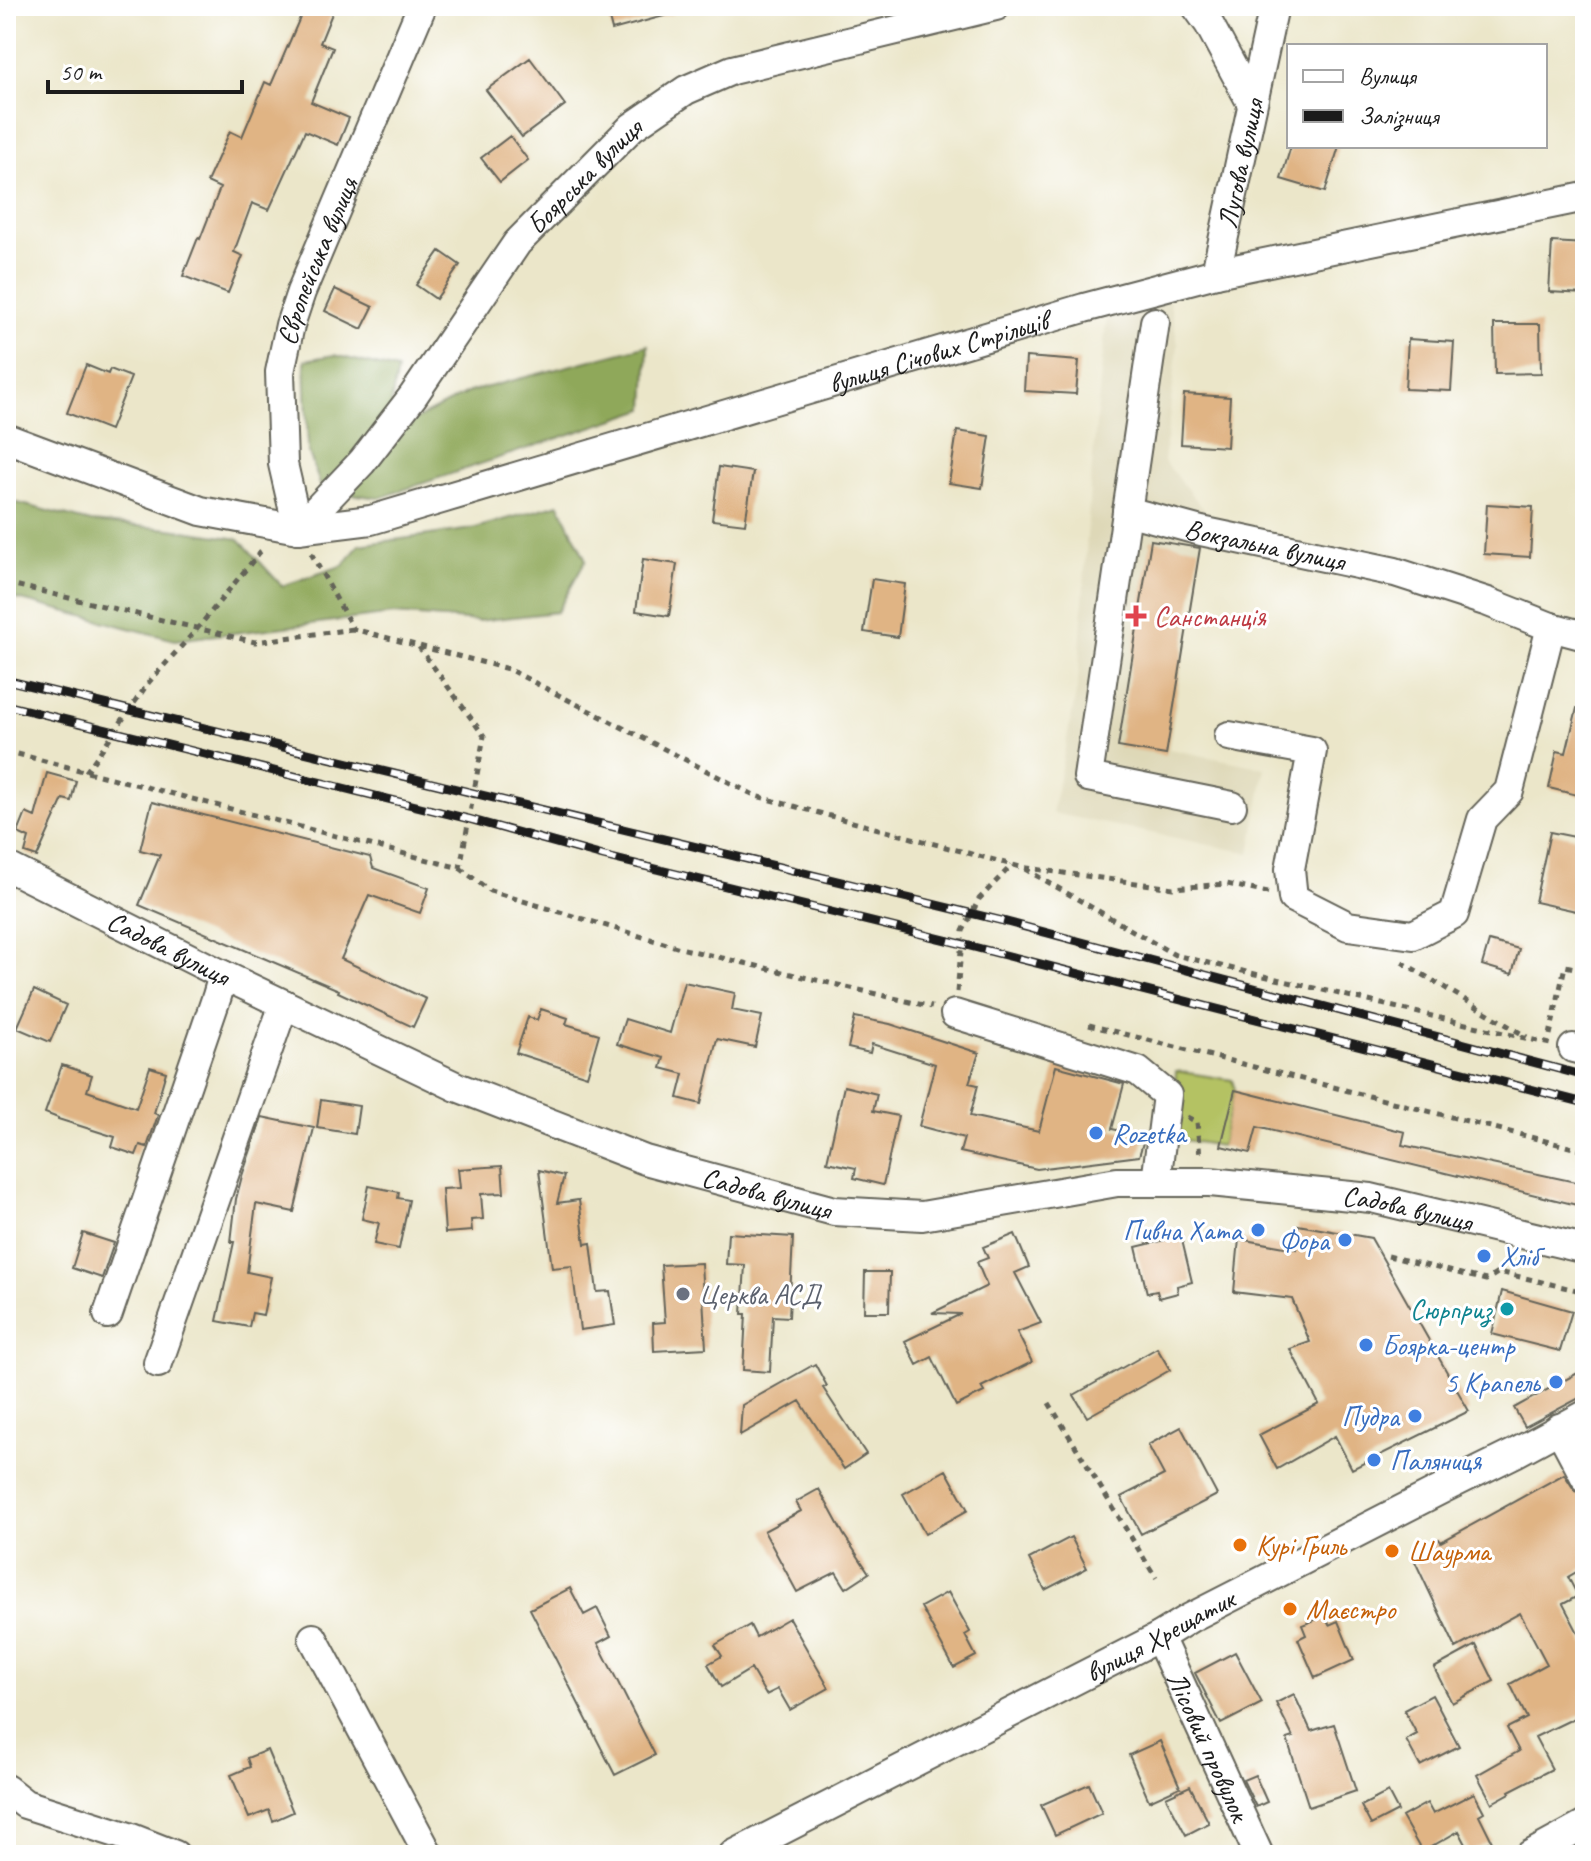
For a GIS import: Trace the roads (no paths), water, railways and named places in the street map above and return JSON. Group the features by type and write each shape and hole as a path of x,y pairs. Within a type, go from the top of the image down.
{"street":[{"name":"Європейська вулиця","path":"298,529 283,464 280,372 290,325 301,292 422,6"},
{"name":"Боярська вулиця","path":"298,529 362,462 396,418 517,243 632,127 686,90 732,70 996,6"},
{"path":"1196,6 1252,104"},
{"name":"Лугова вулиця","path":"1216,273 1274,6"},
{"name":"вулиця Січових Стрільців","path":"6,438 201,511 298,529 371,520 1069,312 1216,273 1585,197"},
{"path":"1155,322 1088,777 1232,806"},
{"name":"Вокзальна вулиця","path":"1127,511 1201,531 1395,572 1585,636"},
{"path":"1229,736 1312,751 1290,869 1293,898 1348,926 1413,935 1454,914 1482,819 1509,791 1551,627"},
{"name":"Садова вулиця","path":"6,866 457,1087 645,1160 834,1211 922,1216 1117,1182 1210,1182 1371,1198 1585,1249"},
{"path":"108,1314 223,975"},
{"path":"158,1363 284,1004"},
{"path":"956,1004 1138,1071 1167,1095 1156,1182"},
{"name":"вулиця Хрещатик","path":"733,1855 1585,1415"},
{"path":"1559,1428 1585,1477"},
{"name":"Лісовий провулок","path":"1159,1637 1259,1855"},
{"path":"313,1638 429,1855"},
{"path":"6,1789 25,1804 175,1855"},
{"path":"1530,1855 1585,1825"}],"railway":[{"path":"6,680 1003,921 1585,1076"},
{"path":"6,705 469,819 603,856 1585,1103"}],"place":[{"name":"Санстанція","path":"1136,616"},
{"name":"Rozetka","path":"1096,1133"},
{"name":"Пивна Хата","path":"1258,1230"},
{"name":"Фора","path":"1345,1240"},
{"name":"Хліб","path":"1484,1256"},
{"name":"Церква АСД","path":"683,1294"},
{"name":"Сюрприз","path":"1507,1309"},
{"name":"Боярка-центр","path":"1366,1345"},
{"name":"5 Крапель","path":"1556,1382"},
{"name":"Пудра","path":"1415,1416"},
{"name":"Паляниця","path":"1374,1460"},
{"name":"Курі Гриль","path":"1240,1545"},
{"name":"Шаурма","path":"1392,1551"},
{"name":"Маєстро","path":"1290,1609"}]}
